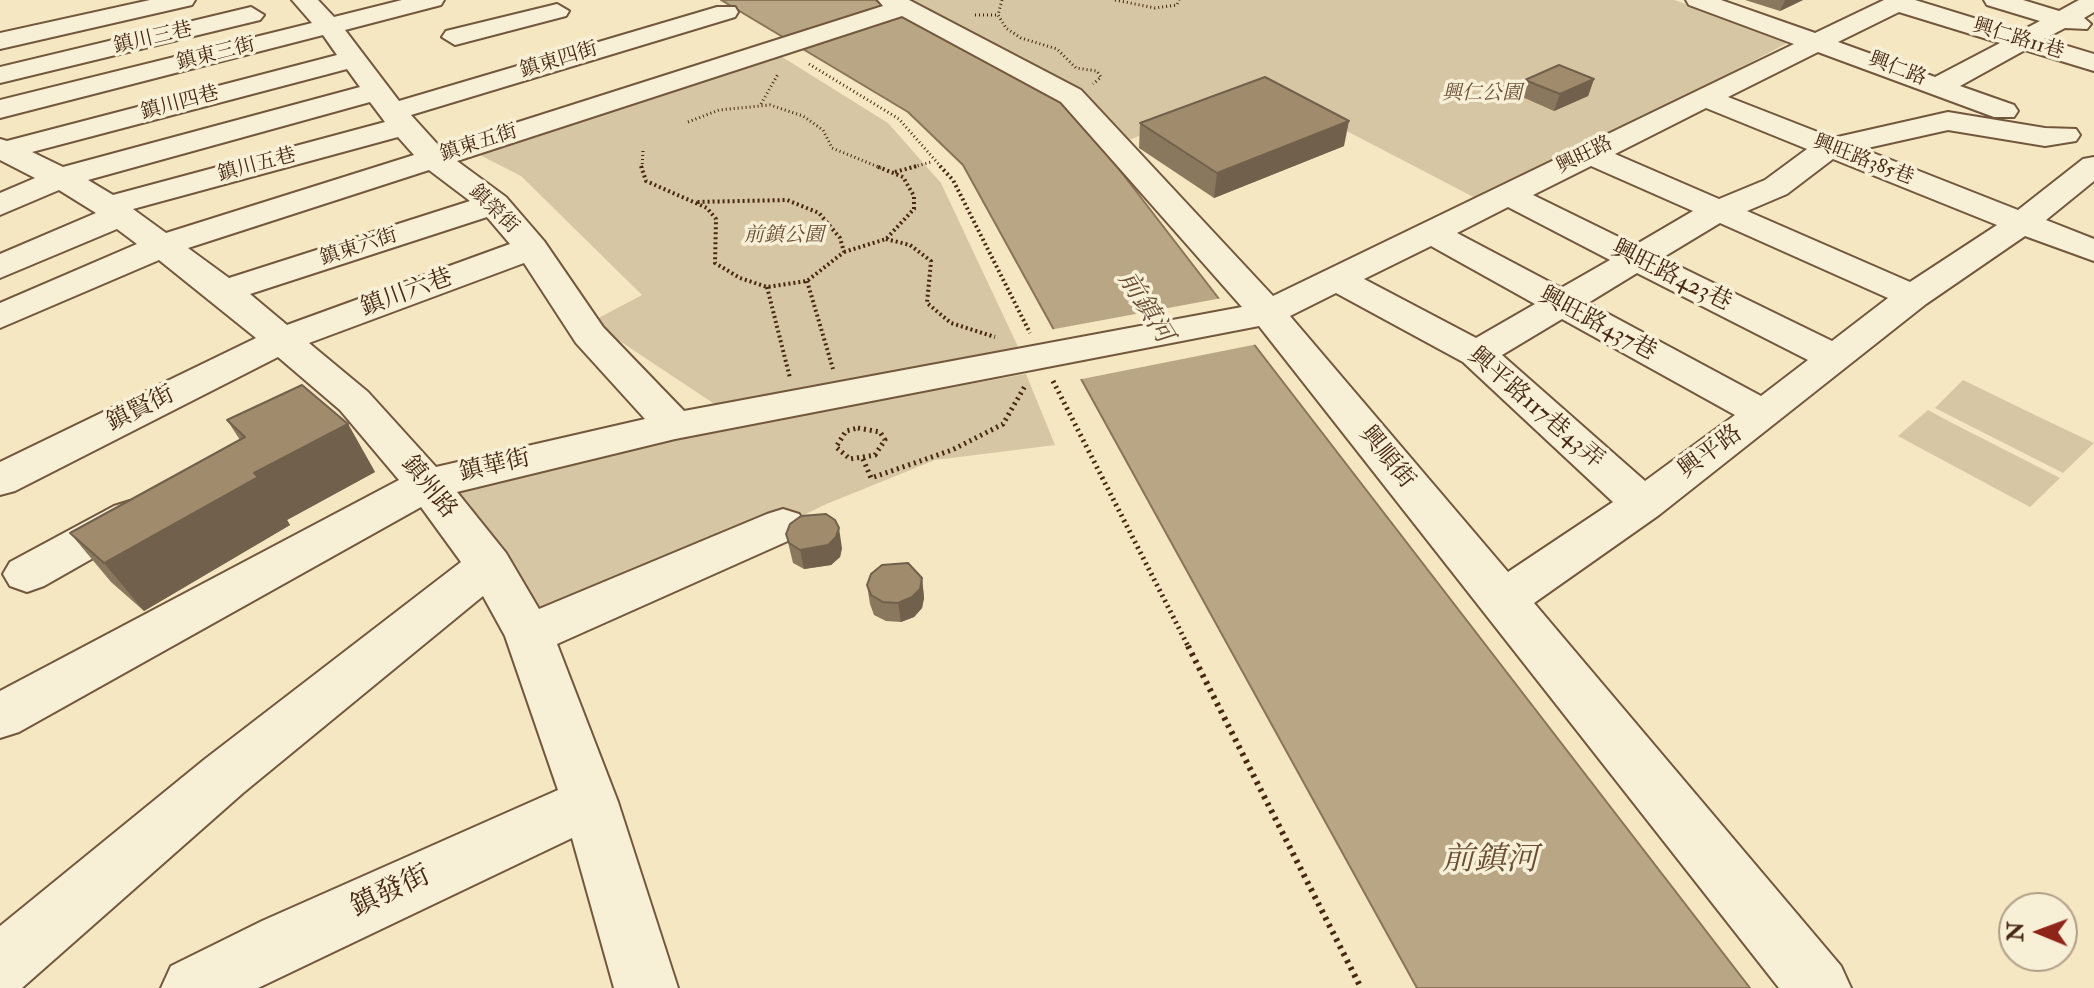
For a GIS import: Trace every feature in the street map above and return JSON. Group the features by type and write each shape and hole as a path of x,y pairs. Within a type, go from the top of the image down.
{"street":[{"path":"0,41 183,0"},
{"name":"鎮東三街","path":"0,109 432,0"},
{"name":"興仁路","path":"1698,0 1818,41 2094,145"},
{"path":"1996,0 2094,28"},
{"name":"鎮榮街","path":"305,1 329,26 392,110 434,159 494,204 532,248 589,335 675,426"},
{"name":"鎮川三巷","path":"0,75 305,1"},
{"name":"興旺路","path":"1025,361 1268,313 1900,2"},
{"name":"興仁路11巷","path":"1900,2 2094,63"},
{"path":"1939,86 2094,2"},
{"path":"455,37 549,6 607,47"},
{"name":"興順街","path":"897,6 1071,96 1268,313 1819,988"},
{"name":"鎮東五街","path":"0,317 161,246 434,159 787,53 897,6"},
{"name":"鎮東四街","path":"0,205 63,177 392,110 726,12"},
{"name":"鎮川四巷","path":"9,158 355,59"},
{"name":"興旺路385巷","path":"1705,98 2094,251"},
{"name":"鎮川五巷","path":"0,267 115,210 392,110"},
{"path":"1477,354 1715,212 1776,187 1828,148 1948,121 2045,137 2065,135"},
{"path":"1590,154 1715,212 1913,296"},
{"name":"鎮州路","path":"9,158 63,177 115,210 224,291 282,340 334,411 427,484 489,565 529,635 590,802 646,988"},
{"name":"興平路","path":"1502,600 1643,504 1764,414 1913,296 2022,223 2094,166"},
{"name":"興旺路423巷","path":"1508,195 1835,358"},
{"name":"鎮東六街","path":"224,291 494,204"},
{"name":"興旺路437巷","path":"1431,232 1559,305 1764,414"},
{"name":"鎮川六巷","path":"282,340 532,248"},
{"name":"興平路117巷43弄","path":"1337,279 1477,354 1643,504"},
{"name":"鎮賢街","path":"0,480 282,340"},
{"name":"鎮華街","path":"0,716 427,484 675,426 1025,361"},
{"path":"27,574 167,496"},
{"path":"529,635 783,525"},
{"path":"0,966 224,776 489,565"},
{"name":"鎮發街","path":"193,988 284,942 590,802"}],"path":[{"path":"1002,0 998,15 1006,28 1021,38 1057,49 1076,68 1097,71 1101,77 1071,96"},
{"path":"1115,0 1155,8 1177,5 1179,0"},
{"path":"761,104 787,53 899,119 953,180 1025,361 1361,988"},
{"path":"643,151 641,165 646,181 672,196 707,208 716,219 715,263 740,278 767,287 807,281 844,252 886,239 914,209 914,196 903,177 832,148 823,130 803,116 761,104 719,110 688,122"},
{"path":"894,172 931,162"},
{"path":"695,202 762,198 787,200 819,213 840,238 844,252"},
{"path":"886,239 910,245 931,261 927,303 951,323 1025,361"},
{"path":"807,281 834,374"},
{"path":"767,287 792,382"},
{"path":"863,459 871,478 952,450 1003,424 1025,361"},
{"path":"870,428 885,440 875,455 863,459 840,454 836,447 846,431 870,428"}],"green space":[{"name":"興仁公園","path":"908,0 1674,0 1793,40 1485,203 1266,89 1126,141"},
{"name":"前鎮公園","path":"779,55 888,123 941,183 1020,351 716,405 591,322 642,295 521,176 474,152"},
{"path":"1026,374 1055,445 935,460 824,505 649,592 550,648 434,480"},
{"path":"1963,380 2094,443 2063,473 1935,408"},
{"path":"1928,410 2060,478 2030,507 1898,436"}],"water":[{"name":"前鎮河","path":"721,0 875,0 1065,99 1750,988 1417,988 963,165 908,112"}],"pier":[{"path":"1222,298 1258,344 1077,380 1049,330"}],"building":[{"path":"1559,65 1594,79 1560,94 1525,80"},
{"path":"1265,77 1349,121 1217,173 1140,123"},
{"path":"302,385 348,424 254,473 258,477 104,563 70,533 245,437 227,420"},
{"path":"826,514 835,520 839,528 828,545 800,550 789,543 786,534 790,524 801,516"},
{"path":"908,563 922,578 920,589 912,597 898,603 883,602 871,595 867,585 871,574 882,565"}]}
